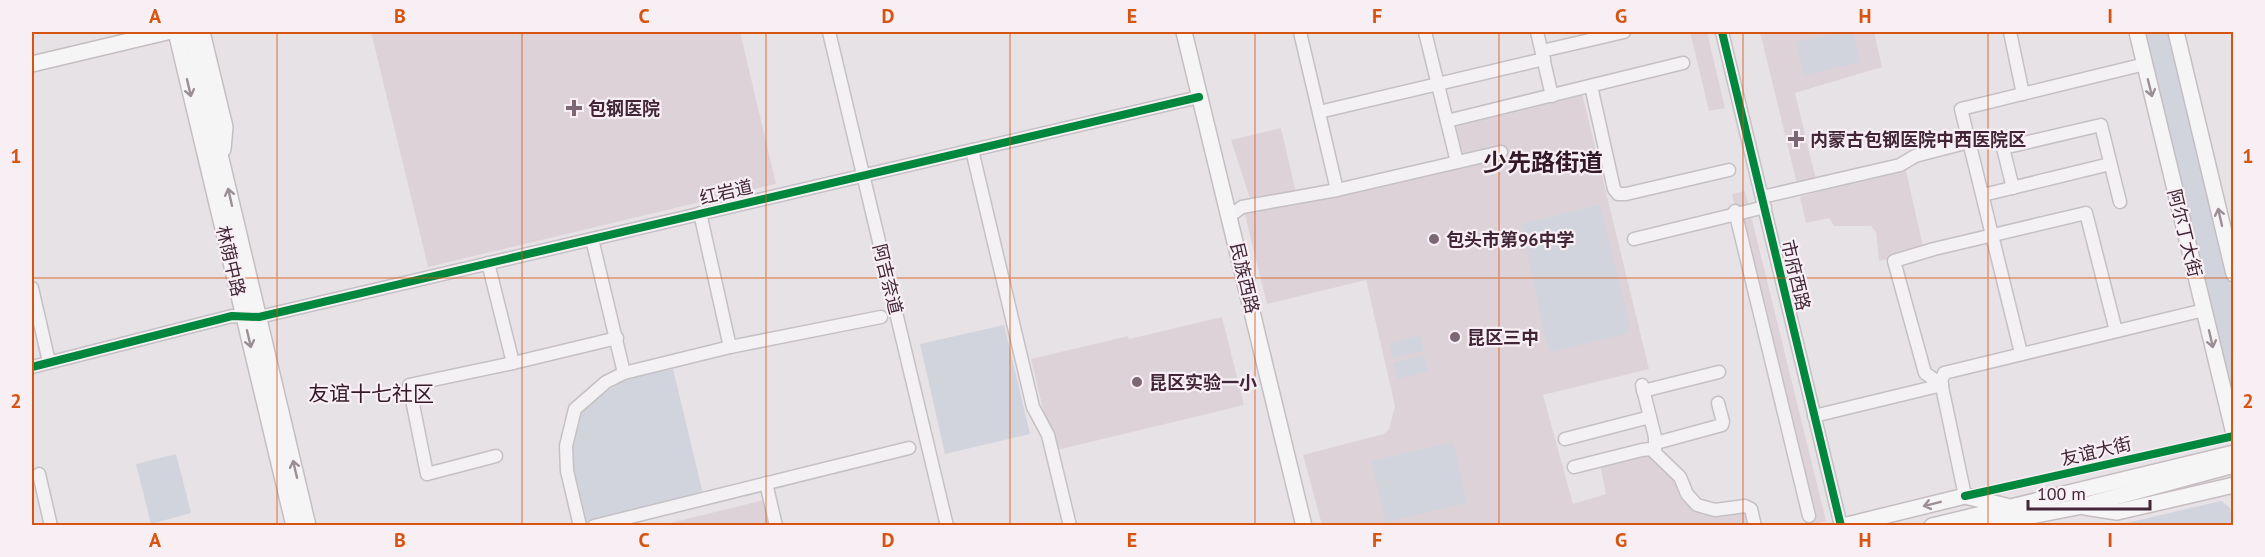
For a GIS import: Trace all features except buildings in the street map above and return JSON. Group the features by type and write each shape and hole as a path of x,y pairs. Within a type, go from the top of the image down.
{"main road":[{"path":"32,64 135,36 167,32"},
{"name":"林荫中路","path":"176,32 308,525"},
{"name":"林荫中路","path":"191,32 221,160 294,525"},
{"path":"202,32 225,127 221,160"},
{"name":"民族西路","path":"1184,32 1304,525"},
{"name":"阿尔丁大街","path":"2137,32 2234,434"},
{"name":"阿尔丁大街","path":"2176,32 2234,274"},
{"name":"友谊大街","path":"1932,525 2234,453"},
{"path":"1980,525 2082,506 2234,465"},
{"path":"2082,506 2117,512 2234,485"},
{"path":"1842,525 1965,496 2009,507"}],"street":[{"name":"阿吉奈道","path":"829,32 947,525"},
{"path":"1300,32 1337,190"},
{"path":"1425,32 1457,162"},
{"path":"1537,32 1552,96"},
{"path":"1318,112 1438,84 1623,32"},
{"name":"市府西路","path":"1722,32 1842,525"},
{"path":"2010,32 2023,94"},
{"path":"1447,121 1683,63"},
{"path":"2021,353 1961,109 2145,64"},
{"path":"1591,87 1616,193 1626,194 1729,170"},
{"name":"红岩道","path":"32,367 232,316 251,316 488,263 1199,97"},
{"path":"2013,188 2003,148 2101,125 2120,202"},
{"path":"1634,238 1900,165 1915,156 1970,142"},
{"path":"972,150 1033,407 1048,435 1070,525"},
{"path":"1230,216 1242,207 1337,190 1501,152"},
{"path":"1983,195 2110,164"},
{"path":"1735,212 1809,516"},
{"path":"700,213 730,347"},
{"path":"1942,385 1925,373 1894,261 1934,249 2086,213 2116,331"},
{"path":"592,238 624,373"},
{"path":"488,263 513,363"},
{"path":"32,288 49,363"},
{"path":"1965,496 1942,385 1942,376 1947,371 2204,310"},
{"path":"580,525 567,471 566,446 575,409 606,382 624,373 730,347 881,317"},
{"path":"496,456 427,474 409,385 617,338"},
{"path":"1719,372 1642,387 1655,447 1680,477 1687,494 1697,505 1715,510 1745,506 1750,510 1755,525"},
{"path":"1815,416 1942,385"},
{"path":"1574,467 1655,447 1722,425 1718,403"},
{"path":"1565,439 1650,417"},
{"path":"594,525 909,448"},
{"path":"39,474 51,525"},
{"path":"766,483 776,525"}],"shaded area":[{"name":"包钢医院","path":"371,32 740,32 776,184 428,267"},
{"path":"1690,32 1707,32 1725,108 1709,111"},
{"path":"1760,32 1874,32 1882,67 1795,93 1816,180 1797,184"},
{"path":"1853,32 1860,62 1804,75 1796,42"},
{"path":"2144,32 2170,32 2233,295 2234,401"},
{"path":"1580,85 1649,369 1543,395 1573,504 1606,494 1600,464 1653,451 1668,468 1689,503 1745,509 1752,525 1322,525 1303,455 1384,434 1389,429 1395,406 1366,280 1267,304 1244,211 1253,208 1231,140 1281,128 1296,193 1463,157 1453,116"},
{"path":"1905,166 1924,251 1879,261 1876,232 1871,226 1834,226 1829,218 1806,223 1800,197"},
{"path":"1745,191 1826,521 1811,525 1732,194"},
{"path":"1598,205 1602,213 1629,322 1629,333 1551,352 1546,341 1521,224"},
{"name":"昆区实验一小","path":"1222,317 1244,405 1053,451 1031,359"},
{"path":"1004,325 1030,434 945,454 920,344"},
{"path":"1420,335 1424,351 1393,358 1389,343"},
{"path":"1424,355 1428,371 1397,379 1393,363"},
{"path":"673,369 702,490 700,495 586,522 576,482 573,452 576,425 582,413 603,394 627,380"},
{"path":"1453,442 1467,503 1386,522 1371,461"},
{"path":"176,454 191,513 151,524 136,464"},
{"path":"764,500 770,526 658,526"},
{"path":"2221,501 2230,508 2233,525 2118,525"}],"cycle path":[{"path":"1722,32 1841,526"},
{"path":"32,367 232,316 259,317 1199,97"},
{"path":"1965,496 2234,436"}],"place":[{"name":"包钢医院","path":"574,108"},
{"name":"内蒙古包钢医院中西医院区","path":"1796,139"},
{"name":"包头市第96中学","path":"1434,239"},
{"name":"昆区三中","path":"1455,337"},
{"name":"昆区实验一小","path":"1137,382"}],"district":[{"name":"少先路街道","path":"1543,162"},
{"name":"友谊十七社区","path":"371,393"}]}
